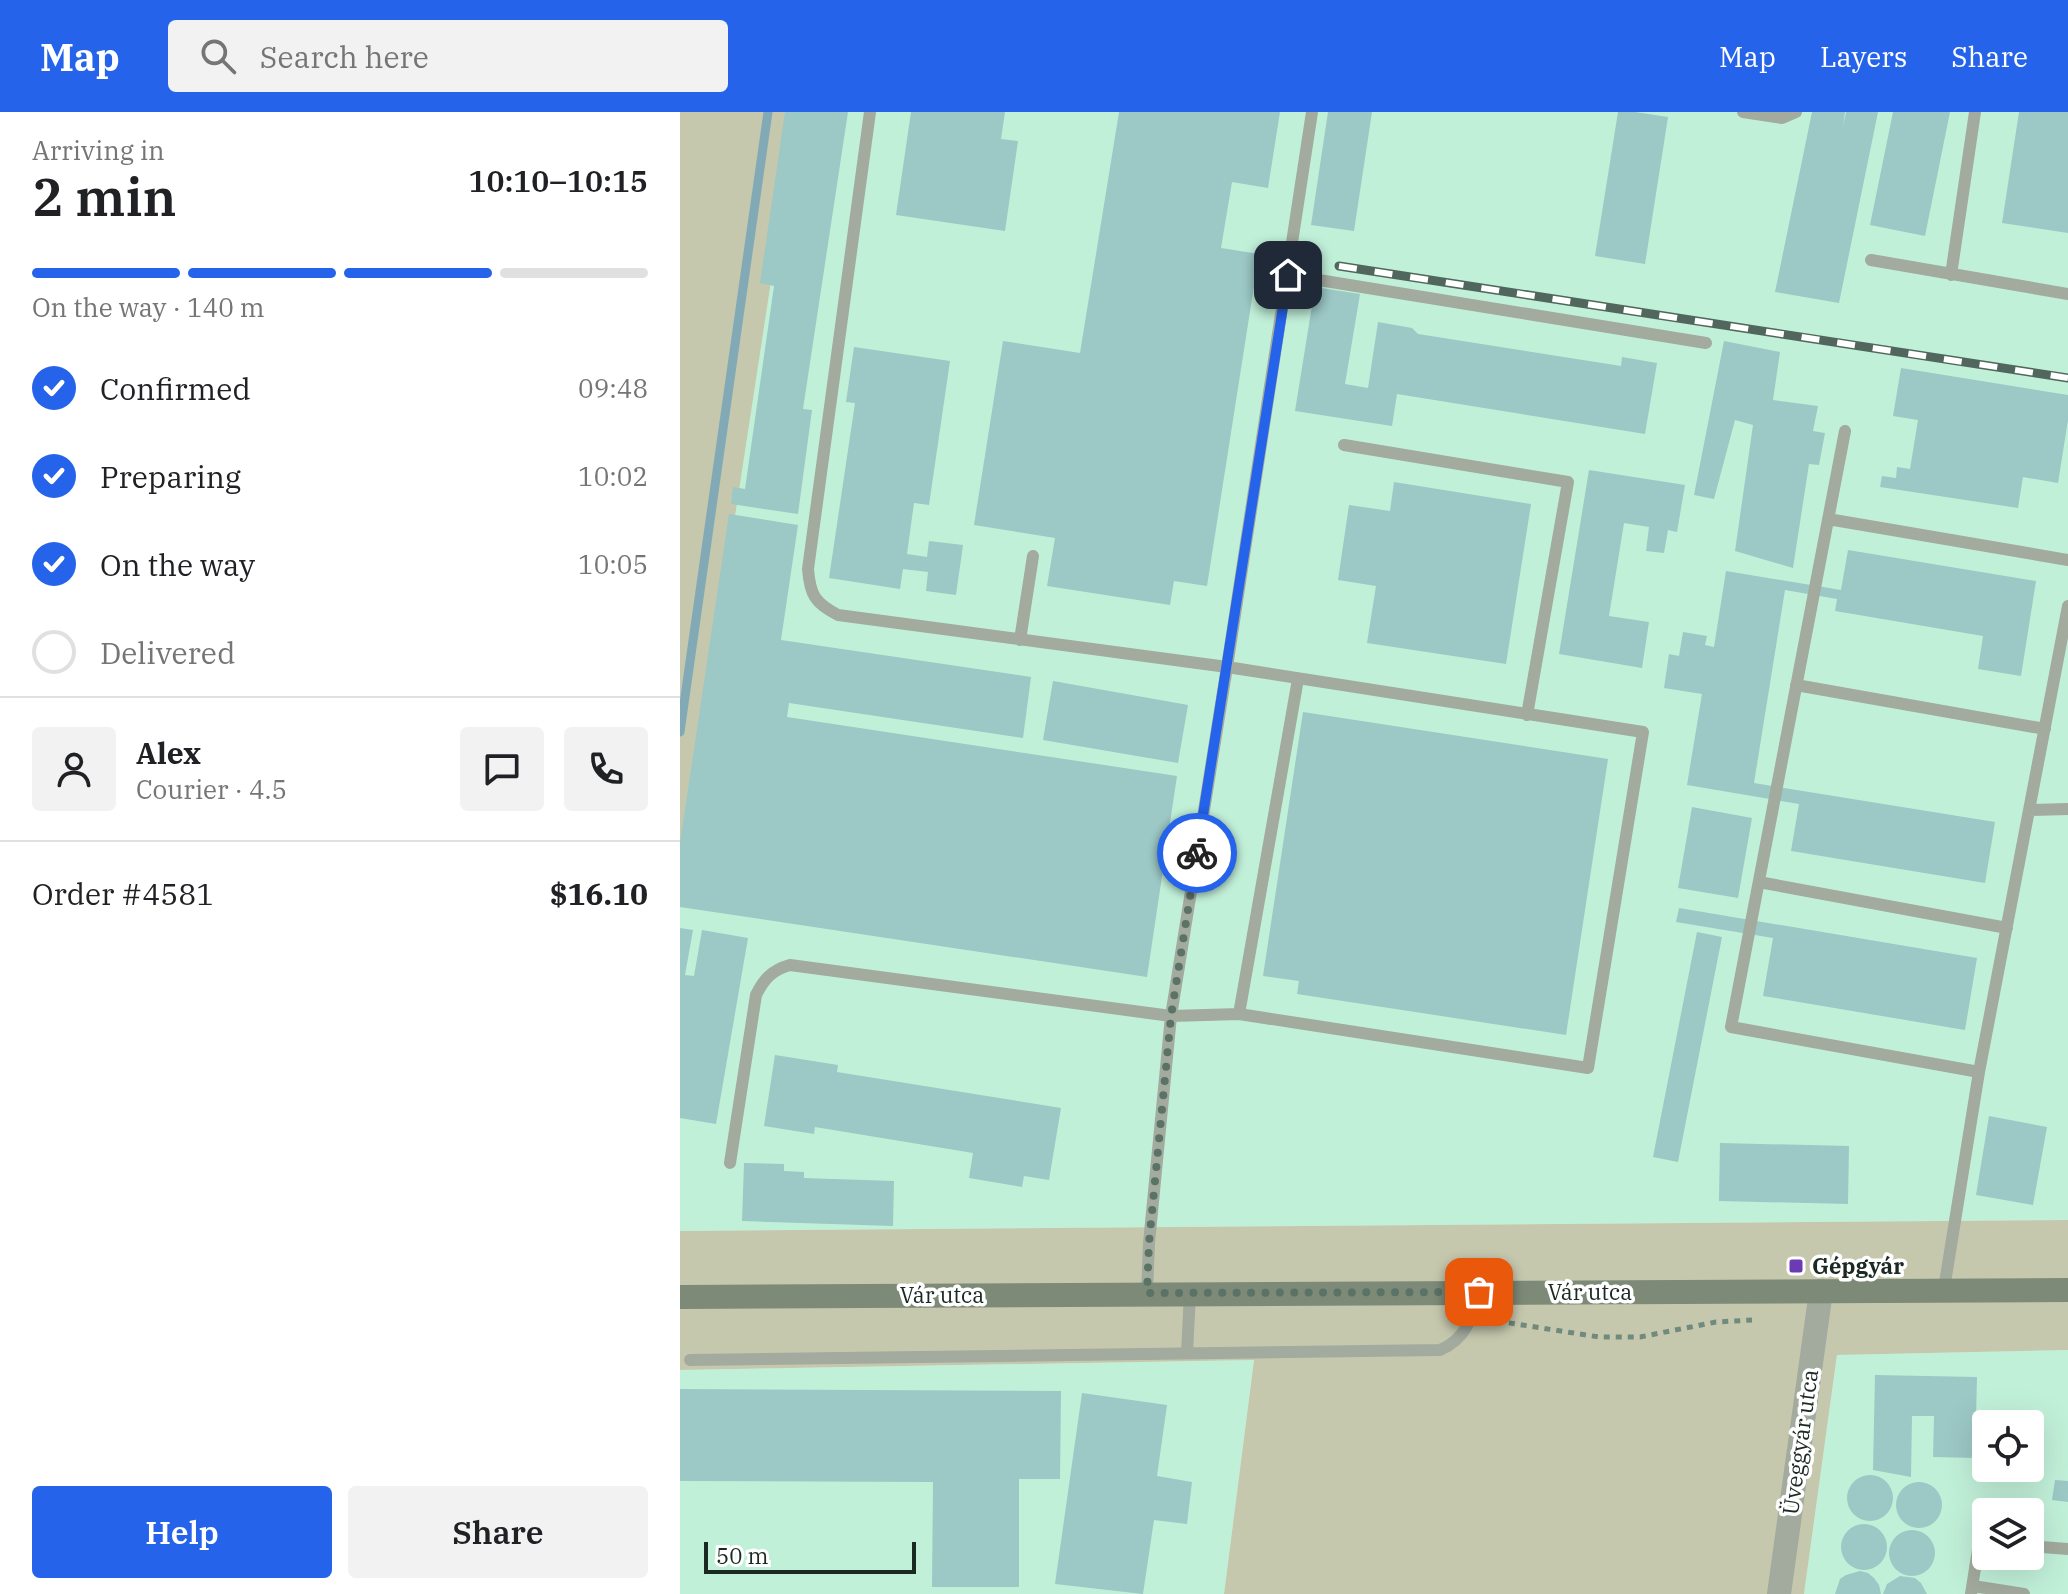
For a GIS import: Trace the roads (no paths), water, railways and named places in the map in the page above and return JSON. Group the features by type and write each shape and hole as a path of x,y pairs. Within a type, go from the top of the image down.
{"main road":[{"name":"Vár utca","path":"680,1297 2068,1290"}],"street":[{"name":"Üveggyár utca","path":"1779,1594 1821,1291"}],"lane":[{"path":"730,1163 756,995 766,978 781,968 800,965 1171,1016 1239,1014 1588,1068 1643,732 1227,667 838,615 821,607 813,596 808,569 870,112"},
{"path":"1147,1293 1171,1016 1312,112"},
{"path":"1743,112 1782,118 1796,112"},
{"path":"1951,275 1975,112"},
{"path":"1871,260 2068,294"},
{"path":"1288,275 1706,343"},
{"path":"1845,431 1731,1027 1979,1072"},
{"path":"1344,445 1568,482 1527,715"},
{"path":"1828,519 2068,560"},
{"path":"1020,640 1033,556"},
{"path":"1944,1289 1979,1072 2068,606"},
{"path":"1239,1014 1298,679"},
{"path":"1796,685 2045,729"},
{"path":"2029,810 2068,809"},
{"path":"1759,882 2007,928"},
{"path":"690,1360 1440,1350 1458,1339 1472,1317 1479,1292"},
{"path":"1187,1353 1190,1293"},
{"path":"2044,1547 2068,1549"},
{"path":"1977,1570 1972,1590 2024,1594"}],"waterway":[{"path":"680,732 768,112"}],"railway":[{"path":"1339,266 2068,378"}],"place":[{"name":"Gépgyár","path":"1796,1266"}]}
